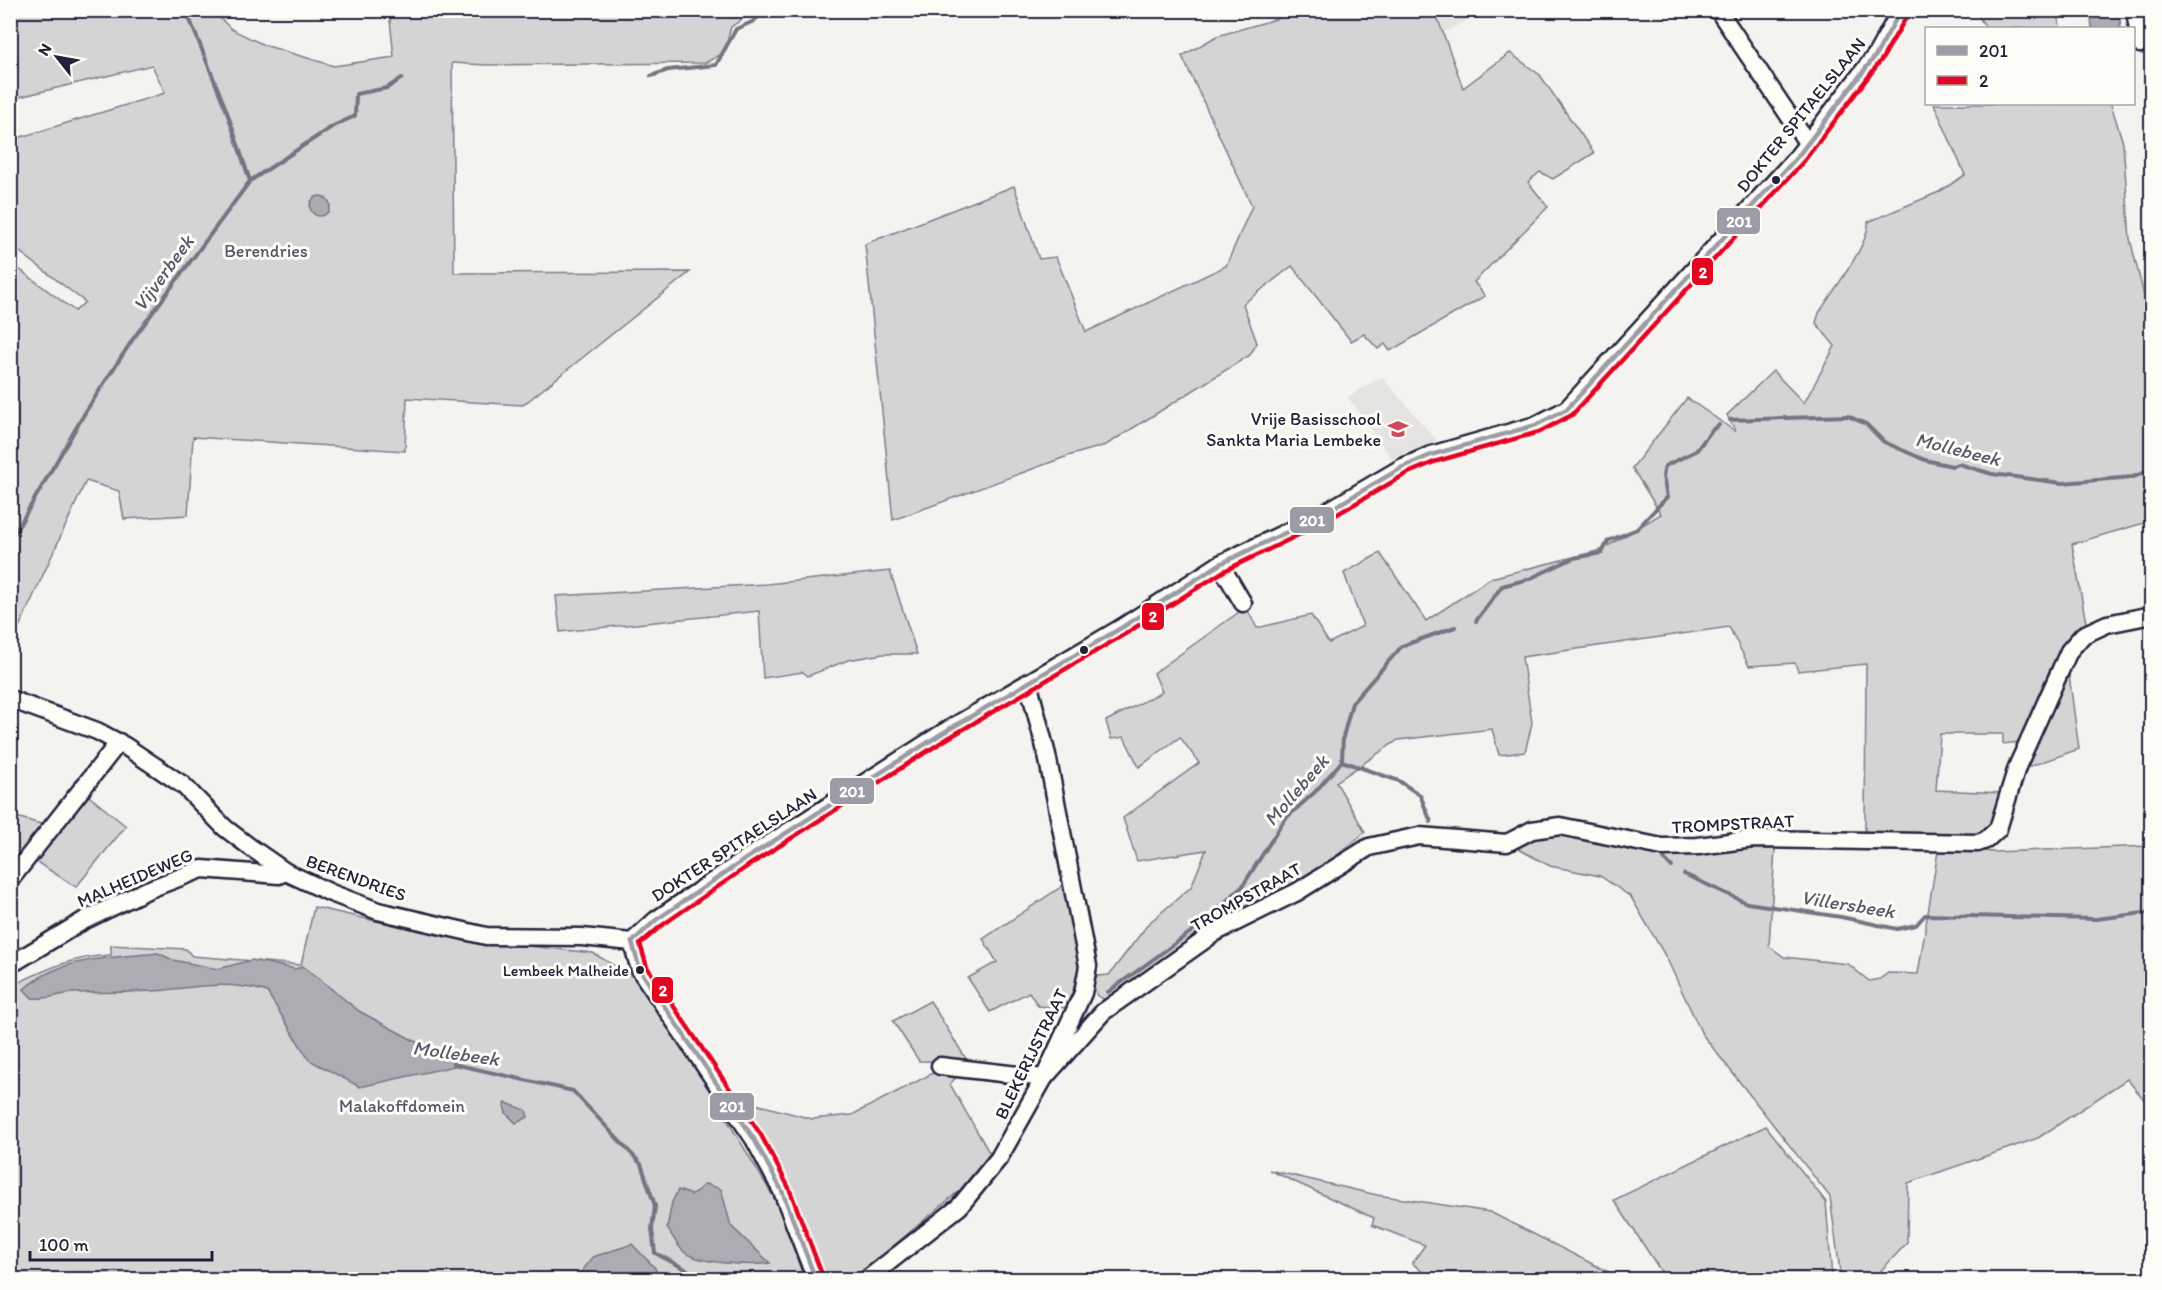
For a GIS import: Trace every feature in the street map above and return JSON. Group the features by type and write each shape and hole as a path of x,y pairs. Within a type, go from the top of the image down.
{"street":[{"path":"1718,10 1808,144"},
{"name":"DOKTER SPITAELSLAAN","path":"632,942 646,929 744,860 1028,682 1121,628 1220,564 1314,519 1403,467 1431,455 1536,425 1567,409 1628,338 1713,250 1808,144 1876,54 1901,10"},
{"path":"2135,10 2140,44"},
{"path":"1220,564 1243,603"},
{"name":"TROMPSTRAAT","path":"1044,1078 1103,1012 1216,932 1297,892 1369,847 1419,836 1507,843 1532,830 1560,826 1662,847 1698,846 1753,839 1978,843 1986,840 1998,829 2017,767 2069,651 2083,635 2107,624 2151,615"},
{"name":"BLEKERIJSTRAAT","path":"866,1280 959,1207 999,1158 1044,1078 1083,993 1088,966 1050,766 1028,682"},
{"name":"BERENDRIES","path":"10,699 97,731 119,742 183,785 225,828 286,872 378,911 486,936 582,937 632,942"},
{"path":"10,880 119,742"},
{"name":"MALHEIDEWEG","path":"10,965 83,921 147,890 202,869 279,875 286,872"},
{"path":"632,942 640,970 765,1160 795,1220 816,1280"},
{"path":"1083,993 1090,1007 1103,1012"},
{"path":"940,1066 1044,1078"}],"shaded area":[{"path":"1435,11 1484,11 1445,32"},
{"path":"2090,11 2119,11 2121,27 2092,27"},
{"path":"316,196 324,196 330,202 330,210 324,216 316,216 310,210 310,202"},
{"name":"Vrije Basisschool Sankta Maria Lembeke","path":"1382,377 1437,441 1394,462 1348,397"},
{"path":"158,953 173,960 218,969 252,960 296,969 303,966 359,1011 459,1065 360,1087 309,1060 267,992 241,986 216,985 143,992 73,993 47,998 32,998 24,989 38,978 71,964 88,960"},
{"path":"506,1103 526,1110 528,1117 516,1123 506,1113 504,1106"},
{"path":"705,1184 721,1189 731,1226 770,1263 738,1264 712,1261 700,1259 681,1249 667,1228 672,1202 678,1190 692,1195"},
{"path":"632,1244 655,1268 660,1279 576,1279 593,1257"}],"green space":[{"path":"1978,10 2058,11 2060,27 1985,27 1976,12"},
{"name":"Berendries","path":"10,11 213,11 231,29 264,45 334,66 394,57 389,11 754,11 731,27 724,53 705,63 486,65 452,63 454,273 690,272 523,405 407,398 405,451 193,437 188,515 124,519 119,491 86,481 11,645 11,263 75,311 85,302 11,245 11,140 165,93 152,65 11,99"},
{"path":"1289,11 1435,11 1463,88 1510,53 1540,75 1594,153 1553,179 1540,172 1528,182 1548,207 1474,282 1485,296 1390,351 1385,344 1378,349 1364,334 1351,341 1292,266 1243,304 1257,343 1250,355 1106,445 1068,456 893,520 865,244 1014,186 1039,259 1056,257 1086,332 1226,266 1252,206 1182,56 1217,36 1290,15"},
{"path":"1934,105 2111,105 2123,143 2130,239 2151,324 2151,521 2072,544 2086,623 2063,648 2054,662 2020,742 2003,744 2003,734 1940,734 1936,790 2003,793 1988,828 1975,836 1865,836 1866,664 1798,671 1795,663 1749,666 1729,627 1522,657 1532,723 1525,752 1499,755 1492,729 1398,740 1336,782 1365,832 1317,872 1106,1000 1097,996 1093,983 1097,976 1109,975 1149,923 1191,887 1206,850 1137,861 1123,818 1199,763 1180,737 1139,767 1124,737 1111,739 1106,721 1162,692 1154,673 1246,607 1257,628 1311,615 1329,643 1363,626 1344,573 1380,553 1426,621 1491,578 1601,550 1661,514 1632,468 1687,398 1736,432 1727,415 1773,371 1804,403 1835,346 1816,323 1819,313 1857,255 1867,231 1868,222 1939,192 1965,175"},
{"path":"890,571 917,654 883,654 848,660 808,676 803,672 763,678 759,611 560,632 556,596 767,584"},
{"path":"2067,660 2079,749 2022,769"},
{"path":"84,792 126,826 76,887 32,859"},
{"path":"10,815 44,825 10,872"},
{"path":"1557,831 1639,851 1686,854 1732,848 1775,849 1769,946 1784,957 1848,964 1869,981 1880,979 1888,973 1918,974 1939,845 1992,852 2151,846 2151,1108 2127,1079 2038,1138 1908,1183 1907,1243 1873,1279 1841,1279 1830,1197 1702,1034 1667,959 1631,897 1600,876 1550,866 1518,849 1535,837"},
{"path":"1064,885 1081,966 1068,1008 1038,1006 1029,992 990,1012 968,978 997,962 983,939"},
{"name":"Malakoffdomein","path":"314,907 446,937 593,953 635,978 705,1083 779,1206 804,1279 11,1280 11,986 71,961 111,955 111,945 186,949 192,956 301,965"},
{"path":"930,1001 968,1062 919,1061 893,1021"},
{"path":"935,1072 961,1072 950,1084 990,1154 960,1190 854,1279 825,1279 796,1202 771,1154 733,1098 812,1119 852,1115"},
{"path":"1766,1126 1826,1202 1832,1279 1666,1279 1614,1200"},
{"path":"1269,1170 1377,1195 1490,1212 1622,1279 1431,1279 1412,1263 1425,1245 1372,1225 1374,1218"}],"waterway":[{"name":"Vijverbeek","path":"10,541 86,411 133,339 250,181 227,112 186,10"},
{"path":"651,76 668,70 716,65 736,29 752,22 768,10"},
{"path":"250,181 333,126 355,116 356,94 387,88 402,78"},
{"name":"Mollebeek","path":"1730,420 1848,416 1866,424 1884,442 1925,460 1952,466 1959,464 1992,474 2062,483 2133,477 2152,470"},
{"name":"Mollebeek","path":"1476,621 1502,586 1529,579 1574,558 1602,553 1608,541 1637,529 1667,497 1663,476 1665,466 1696,451 1712,430 1719,425"},
{"name":"Mollebeek","path":"1108,992 1195,929 1242,887 1285,819 1315,792 1342,761 1343,737 1352,703 1402,646 1455,627"},
{"name":"Villersbeek","path":"1342,761 1399,781 1420,795 1431,822"},
{"name":"Villersbeek","path":"1664,859 1672,867"},
{"name":"Villersbeek","path":"1684,874 1747,903 1841,917 1897,929 1916,925 1925,915 2096,919 2152,912"},
{"name":"Mollebeek","path":"454,1064 573,1091 641,1164 655,1206 652,1229 655,1253 691,1272 731,1280"}],"transit line":[{"name":"201","path":"632,942 656,920 744,860 941,734 1121,628 1220,564 1314,519 1403,467 1431,455 1536,425 1567,409 1798,156 1876,55 1901,10"},
{"name":"2","path":"823,1277 789,1188 761,1135 647,967 640,944 661,926 748,866 945,740 1125,634 1224,571 1317,526 1406,474 1434,462 1539,432 1572,415 1804,161 1882,59 1908,14"},
{"name":"201","path":"632,942 640,970 754,1139 782,1191 816,1280"}],"place":[{"name":"Vrije Basisschool Sankta Maria Lembeke","path":"1398,429"},
{"name":"Lembeek Malheide","path":"640,970"}]}
